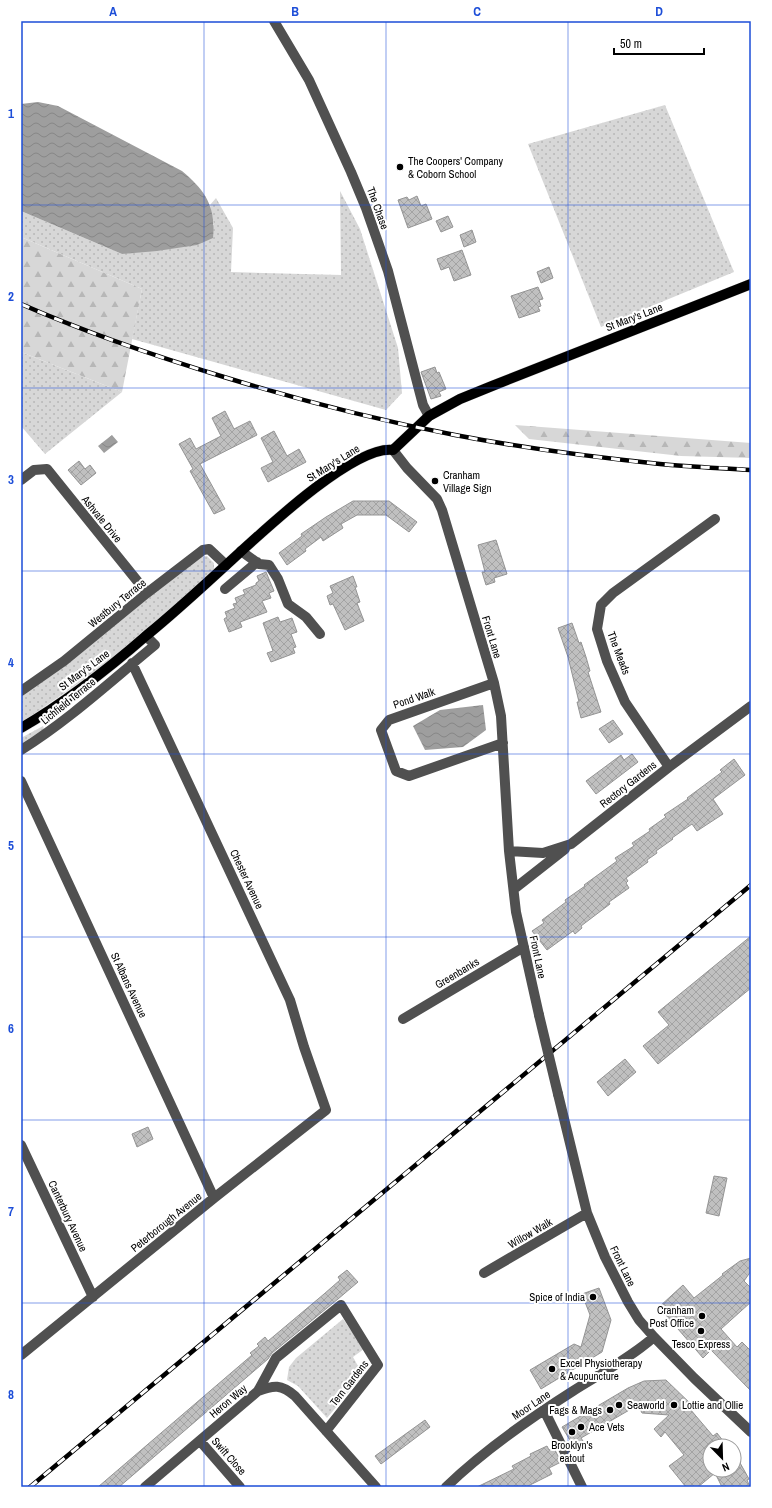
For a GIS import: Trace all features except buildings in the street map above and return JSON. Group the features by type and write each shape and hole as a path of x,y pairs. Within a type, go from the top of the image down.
{"main road":[{"name":"St Mary's Lane","path":"21,728 86,685 146,636 296,503 326,480 356,461 373,453 385,449 393,450 429,416 460,399 751,284"}],"street":[{"name":"The Chase","path":"274,21 309,80 352,172 388,270 423,405 429,416"},
{"name":"Front Lane","path":"393,450 407,468 437,500 442,510 494,683 501,716 509,851 516,912 587,1213 605,1257 639,1320 694,1378 751,1432"},
{"name":"Ashvale Drive","path":"21,480 34,470 47,469 147,594"},
{"name":"The Meads","path":"669,767 625,702 607,662 597,629 601,605 613,593 715,519"},
{"name":"Westbury Terrace","path":"21,691 64,661 203,550 209,549 226,565"},
{"path":"241,551 257,562 268,565 278,579 288,604 306,617 320,634"},
{"path":"225,589 257,562"},
{"name":"Lichfield Terrace","path":"21,750 74,714 132,663 155,645 146,636"},
{"name":"Chester Avenue","path":"132,663 290,1000 304,1047 326,1110"},
{"name":"Pond Walk","path":"494,683 389,720 381,730 396,771 409,776 503,743"},
{"name":"Rectory Gardens","path":"509,851 543,853 571,844 669,767 751,706"},
{"name":"St Albans Avenue","path":"21,781 214,1198"},
{"path":"514,889 571,844"},
{"name":"Greenbanks","path":"403,1019 524,947"},
{"name":"Peterborough Avenue","path":"21,1355 214,1198 326,1110"},
{"name":"Canterbury Avenue","path":"21,1145 93,1297"},
{"name":"Willow Walk","path":"484,1273 587,1213"},
{"name":"Tern Gardens","path":"258,1391 276,1358 341,1305 378,1364 326,1431"},
{"name":"Moor Lane","path":"446,1487 510,1433 638,1350 654,1337"},
{"name":"Heron Way","path":"145,1487 258,1391 272,1386 286,1388 295,1396 376,1487"},
{"path":"544,1410 582,1487"},
{"name":"Swift Close","path":"200,1441 240,1487"}],"green space":[{"path":"665,105 734,272 601,327 528,144"},
{"path":"340,191 360,229 398,348 402,393 386,410 132,339 142,289 21,237 21,211 122,254 214,225 210,205 216,198 233,228 231,272 341,275"},
{"path":"21,237 142,289 122,392 21,352"},
{"path":"21,352 122,392 45,454 21,426"},
{"path":"515,425 751,443 751,458 681,456 529,439"},
{"path":"207,556 214,563 214,572 96,671 21,723 21,695 198,557"},
{"path":"43,726 44,729 21,744 21,738"},
{"path":"343,1319 364,1349 353,1357 363,1375 327,1418 298,1386 287,1380 289,1367 296,1358"}],"water":[{"path":"38,102 58,106 182,171 190,178 208,200 213,217 213,238 197,245 122,254 21,211 21,104"},
{"path":"112,435 118,442 104,453 98,446"},
{"path":"483,705 486,730 463,747 425,750 413,726 440,710"}],"railway":[{"path":"21,304 96,334 198,369 309,402 397,423 481,440 583,455 671,465 751,470"},
{"path":"30,1487 751,885"}],"place":[{"name":"The Coopers' Company & Coborn School","path":"400,167"},
{"name":"Cranham Village Sign","path":"435,481"},
{"name":"Spice of India","path":"593,1297"},
{"name":"Cranham Post Office","path":"702,1316"},
{"name":"Tesco Express","path":"701,1331"},
{"name":"Excel Physiotherapy & Acupuncture","path":"552,1369"},
{"name":"Seaworld","path":"619,1405"},
{"name":"Lottie and Ollie","path":"674,1405"},
{"name":"Fags & Mags","path":"610,1410"},
{"name":"Ace Vets","path":"581,1427"},
{"name":"Brooklyn's eatout","path":"572,1432"}]}
